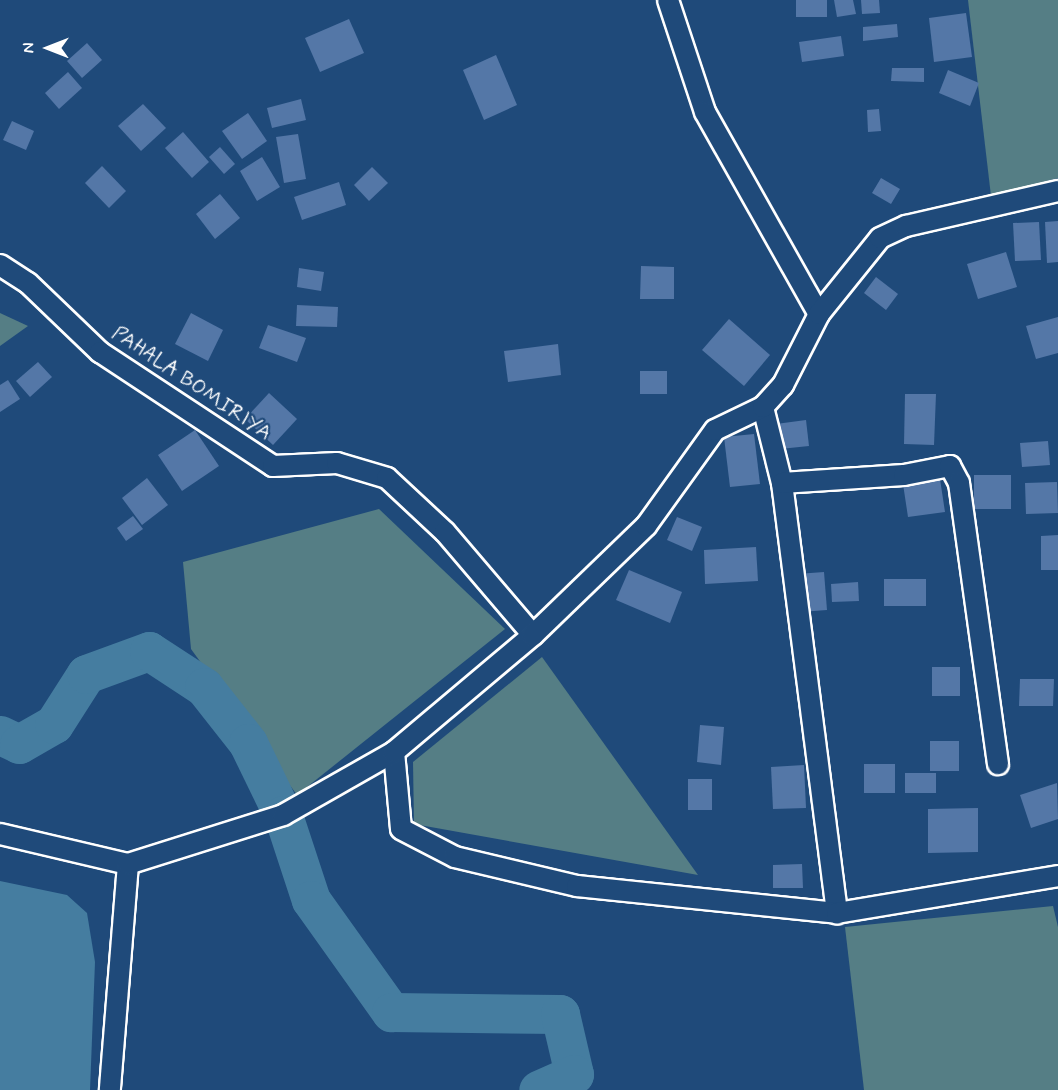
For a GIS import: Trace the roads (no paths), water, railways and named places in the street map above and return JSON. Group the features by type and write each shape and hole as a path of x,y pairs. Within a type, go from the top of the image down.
{"street":[{"path":"668,0 705,112 819,314"},
{"path":"0,834 128,864 283,815 394,752 532,635 646,526 715,430 763,407 783,385 819,314 880,238 906,226 1058,191"},
{"name":"PAHALA BOMIRIYA","path":"0,265 28,283 100,352 273,466 337,463 387,478 445,532 532,635"},
{"path":"763,407 782,483 837,913"},
{"path":"782,483 904,475 950,466 959,483 998,764"},
{"path":"394,752 401,829 455,857 577,886 837,913 1058,876"},
{"path":"110,1090 128,864"}],"water":[{"path":"0,881 67,895 87,913 95,962 90,1090 0,1090"}],"waterway":[{"path":"0,735 19,744 54,724 86,674 149,651 204,687 248,743 283,815 311,900 391,1012 560,1014 574,1074 538,1090"}]}
